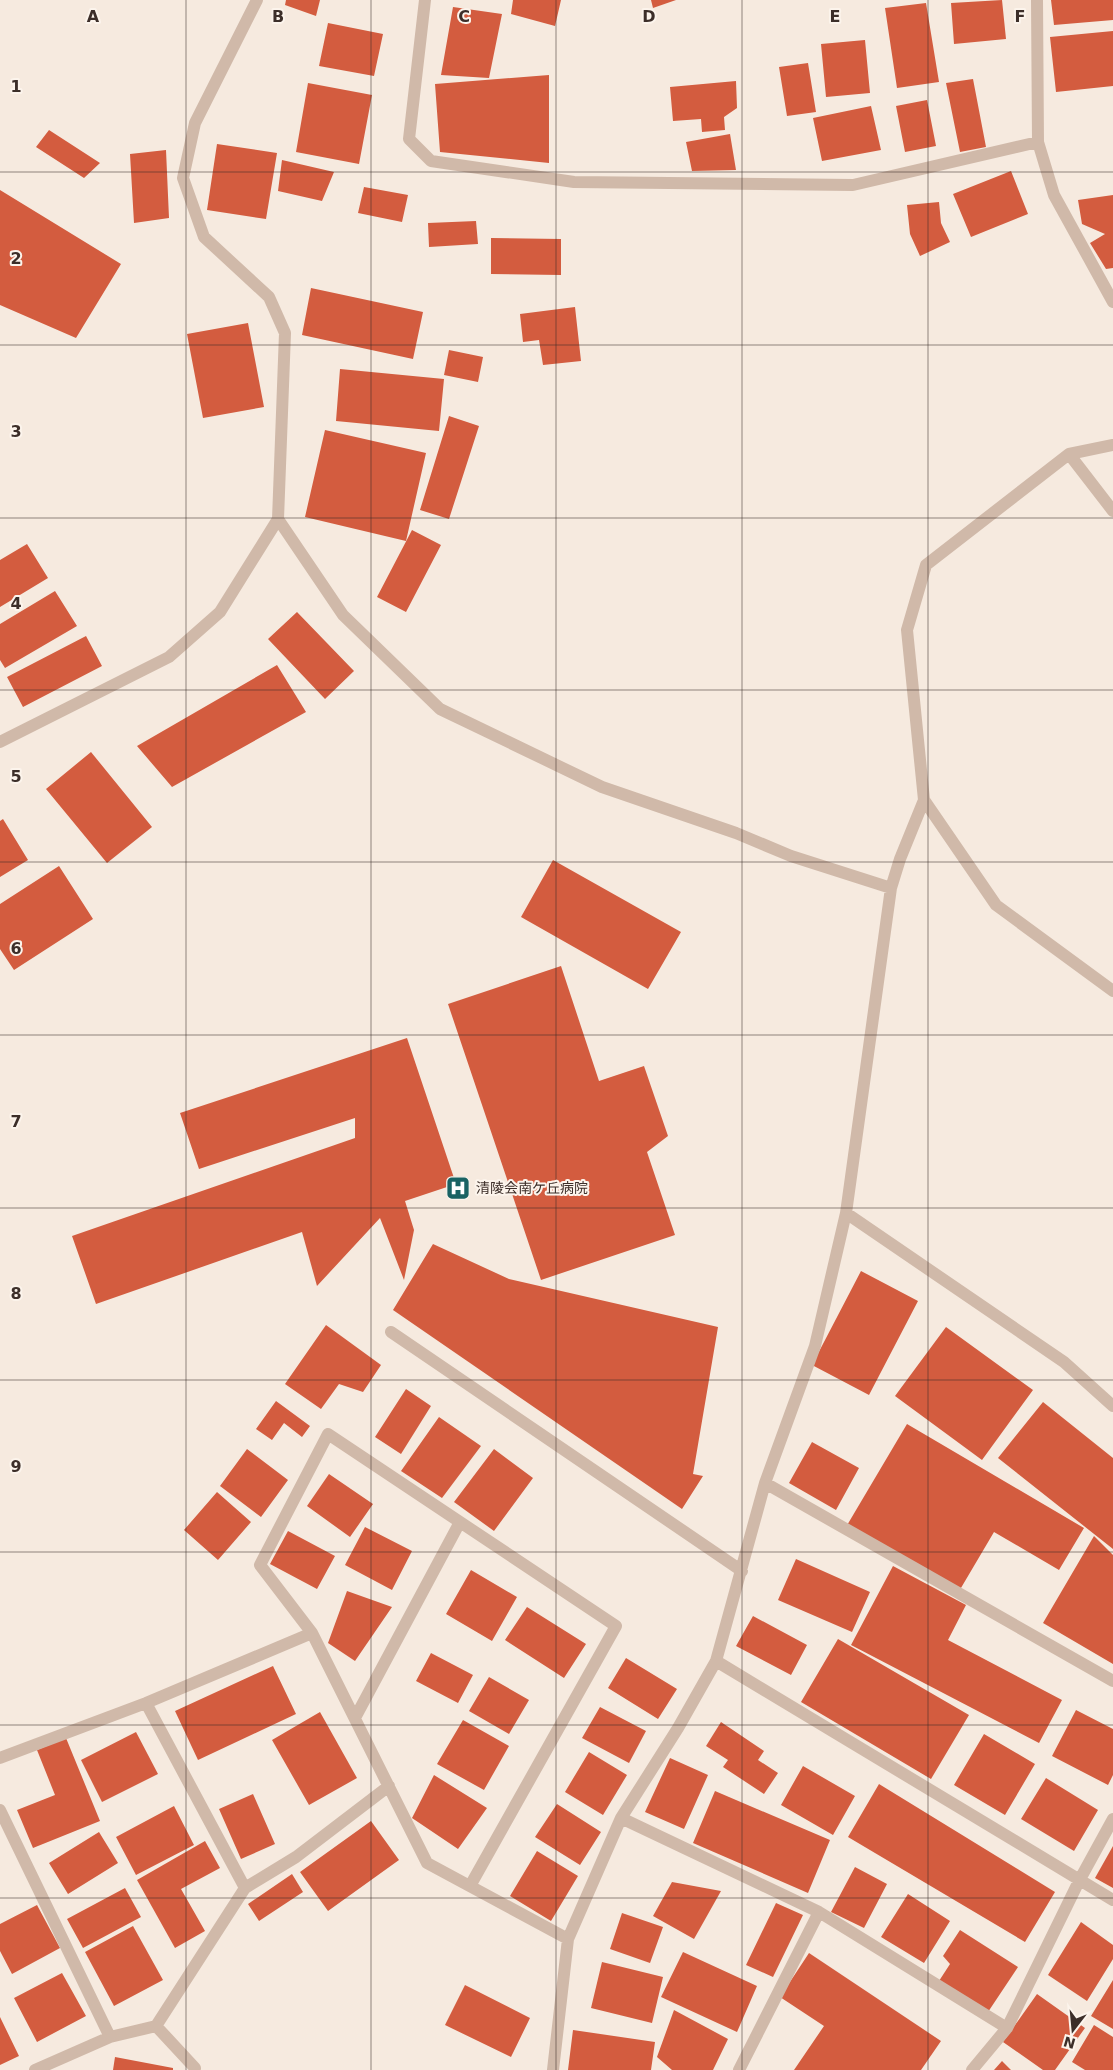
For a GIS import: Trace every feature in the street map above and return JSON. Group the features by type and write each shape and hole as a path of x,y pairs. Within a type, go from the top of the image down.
{"street":[{"path":"0,742 169,657 220,612 278,519 285,333 269,296 204,237 183,178 195,123 257,0"},
{"path":"425,0 408,139 431,161 574,182 853,185 1038,142"},
{"path":"1037,0 1038,142 1054,195 1113,302"},
{"path":"554,2070 568,1939 621,1818 678,1728 716,1661 765,1483 815,1346 846,1213 891,888 900,859 924,800 907,630 926,565 1069,454 1113,446"},
{"path":"1069,454 1113,511"},
{"path":"278,519 343,615 440,709 602,787 736,833 791,856 891,888"},
{"path":"924,800 996,905 1113,990"},
{"path":"846,1213 1064,1362 1113,1406"},
{"path":"391,1332 742,1570"},
{"path":"470,1886 616,1626 328,1434 260,1565 312,1633 427,1863 568,1939"},
{"path":"765,1483 1113,1682"},
{"path":"355,1718 460,1522"},
{"path":"0,1758 146,1703 312,1633"},
{"path":"716,1661 1113,1900"},
{"path":"146,1703 245,1888"},
{"path":"35,2070 110,2037 156,2026 245,1888 296,1857 389,1786"},
{"path":"0,1810 110,2037"},
{"path":"621,1818 819,1912 1007,2028"},
{"path":"972,2070 1007,2028 1079,1881 1113,1819"},
{"path":"739,2070 819,1912"},
{"path":"156,2026 195,2069"}],"building":[{"path":"286,0 320,0 316,16 285,5"},
{"path":"513,0 561,0 555,26 511,14"},
{"path":"651,0 676,0 653,8"},
{"path":"1002,0 1006,39 954,44 951,3"},
{"path":"1051,0 1113,0 1113,20 1054,25"},
{"path":"926,3 939,82 897,88 885,8"},
{"path":"453,7 502,14 489,78 441,75"},
{"path":"328,23 383,34 374,76 319,66"},
{"path":"1113,31 1113,86 1056,92 1050,37"},
{"path":"865,40 870,93 826,97 821,44"},
{"path":"808,63 816,112 787,116 779,67"},
{"path":"549,75 549,163 440,152 435,84"},
{"path":"973,79 986,147 960,152 946,83"},
{"path":"736,81 737,108 724,117 725,130 702,132 701,119 673,121 670,87"},
{"path":"308,83 372,95 359,164 296,152"},
{"path":"927,100 936,146 905,152 896,106"},
{"path":"871,106 881,150 822,161 813,118"},
{"path":"49,130 100,163 84,178 36,147"},
{"path":"730,134 736,170 692,171 686,142"},
{"path":"217,144 277,153 266,219 207,210"},
{"path":"166,150 169,218 134,223 130,154"},
{"path":"282,160 334,172 322,201 278,191"},
{"path":"1011,171 1028,214 971,237 953,194"},
{"path":"364,187 408,195 402,222 358,213"},
{"path":"0,190 121,264 76,338 0,305"},
{"path":"1113,195 1113,268 1106,269 1090,243 1105,234 1082,224 1078,200"},
{"path":"939,202 941,223 950,242 920,256 910,234 907,205"},
{"path":"476,221 478,244 429,247 428,223"},
{"path":"491,238 561,239 561,275 491,274"},
{"path":"311,288 423,312 413,359 302,335"},
{"path":"575,307 581,361 543,365 539,340 523,342 520,314"},
{"path":"248,323 264,407 203,418 187,334"},
{"path":"449,350 483,357 478,382 444,375"},
{"path":"340,369 444,379 439,431 336,421"},
{"path":"449,416 479,426 449,519 420,510"},
{"path":"325,430 426,453 406,541 305,517"},
{"path":"412,530 441,545 406,612 377,597"},
{"path":"27,544 48,578 0,607 0,560"},
{"path":"55,591 77,626 5,668 0,660 0,624"},
{"path":"297,612 354,671 325,699 268,639"},
{"path":"86,636 102,666 23,707 7,677"},
{"path":"277,665 306,712 172,787 137,746"},
{"path":"91,752 152,827 107,863 46,789"},
{"path":"3,819 28,860 0,877 0,821"},
{"path":"553,860 681,932 648,989 521,917"},
{"path":"59,866 93,919 14,970 0,949 0,904"},
{"path":"561,966 599,1081 644,1066 668,1136 647,1152 675,1235 541,1280 448,1004"},
{"path":"407,1038 456,1184 405,1201 414,1230 404,1280 380,1218 317,1286 302,1232 96,1304 72,1236 355,1138 355,1118 199,1169 180,1113"},
{"path":"433,1244 509,1279 718,1327 693,1474 703,1476 682,1509 393,1310"},
{"path":"861,1271 918,1301 869,1395 812,1365"},
{"path":"326,1325 381,1365 363,1392 339,1384 321,1409 285,1384"},
{"path":"946,1327 1033,1390 982,1460 895,1396"},
{"path":"406,1389 431,1406 401,1454 375,1437"},
{"path":"276,1401 310,1426 302,1437 284,1423 272,1440 256,1429"},
{"path":"1043,1402 1113,1458 1113,1549 998,1458"},
{"path":"439,1417 481,1446 442,1498 401,1471"},
{"path":"907,1424 1084,1528 1059,1570 994,1532 958,1593 846,1527"},
{"path":"812,1442 859,1468 836,1510 789,1483"},
{"path":"247,1449 288,1480 261,1517 220,1486"},
{"path":"494,1449 533,1478 494,1531 454,1502"},
{"path":"329,1474 373,1504 350,1537 307,1506"},
{"path":"217,1492 251,1522 218,1560 184,1530"},
{"path":"365,1527 412,1551 392,1590 345,1565"},
{"path":"288,1531 335,1556 317,1589 270,1564"},
{"path":"1094,1536 1113,1555 1113,1664 1043,1623"},
{"path":"796,1559 870,1592 852,1632 778,1600"},
{"path":"893,1566 966,1605 948,1640 1062,1700 1039,1743 851,1645"},
{"path":"471,1570 517,1597 492,1641 446,1614"},
{"path":"347,1591 392,1607 355,1661 328,1643"},
{"path":"527,1607 586,1644 564,1678 505,1640"},
{"path":"753,1616 807,1645 791,1675 736,1646"},
{"path":"838,1639 969,1715 931,1779 801,1702"},
{"path":"431,1653 473,1675 458,1703 416,1681"},
{"path":"626,1658 677,1689 658,1719 608,1688"},
{"path":"273,1666 296,1714 198,1760 175,1711"},
{"path":"489,1677 529,1700 509,1734 469,1711"},
{"path":"600,1707 646,1731 629,1763 582,1738"},
{"path":"1076,1710 1113,1729 1113,1775 1108,1785 1052,1756"},
{"path":"320,1712 357,1778 309,1805 272,1740"},
{"path":"463,1720 509,1746 484,1790 437,1764"},
{"path":"721,1722 764,1751 758,1760 778,1773 764,1794 723,1767 728,1760 706,1746"},
{"path":"136,1732 158,1774 102,1802 81,1760"},
{"path":"984,1734 1035,1764 1005,1815 954,1785"},
{"path":"66,1738 100,1821 33,1848 17,1810 55,1795 37,1750"},
{"path":"589,1752 627,1775 603,1815 565,1792"},
{"path":"670,1758 708,1775 684,1829 645,1812"},
{"path":"803,1766 855,1796 833,1835 781,1805"},
{"path":"434,1775 487,1808 458,1849 412,1818"},
{"path":"1046,1778 1098,1810 1074,1851 1021,1819"},
{"path":"879,1784 1055,1892 1025,1942 848,1837"},
{"path":"715,1791 830,1840 808,1893 693,1843"},
{"path":"253,1794 275,1844 241,1859 219,1809"},
{"path":"557,1804 601,1832 580,1865 535,1837"},
{"path":"174,1806 194,1845 136,1875 116,1837"},
{"path":"371,1821 399,1860 328,1911 300,1872"},
{"path":"99,1832 118,1863 68,1894 49,1863"},
{"path":"205,1841 220,1868 181,1889 205,1931 175,1948 137,1880"},
{"path":"1113,1846 1113,1888 1095,1878"},
{"path":"537,1851 578,1876 551,1921 510,1896"},
{"path":"855,1867 887,1884 864,1928 831,1912"},
{"path":"292,1874 303,1892 259,1921 248,1904"},
{"path":"672,1882 721,1891 694,1939 653,1916"},
{"path":"125,1888 141,1917 83,1948 67,1919"},
{"path":"908,1894 950,1921 924,1963 881,1937"},
{"path":"776,1903 803,1915 773,1977 746,1965"},
{"path":"37,1905 60,1948 12,1974 0,1951 0,1924"},
{"path":"622,1913 663,1927 650,1963 610,1949"},
{"path":"1081,1922 1113,1945 1113,1959 1087,2001 1048,1975"},
{"path":"133,1926 163,1980 114,2006 85,1952"},
{"path":"960,1930 1018,1967 988,2012 939,1981 950,1964 943,1956"},
{"path":"683,1952 757,1986 737,2032 661,1997"},
{"path":"809,1953 941,2041 921,2070 794,2070 824,2026 780,1997"},
{"path":"602,1962 663,1977 652,2023 591,2008"},
{"path":"62,1973 86,2016 37,2042 14,1998"},
{"path":"1113,1980 1113,2029 1091,2016"},
{"path":"465,1985 530,2018 511,2057 445,2025"},
{"path":"1037,1994 1085,2028 1055,2070 1043,2070 1003,2042"},
{"path":"674,2010 728,2039 713,2070 672,2070 657,2057"},
{"path":"0,2017 19,2056 0,2065"},
{"path":"1094,2025 1113,2037 1113,2070 1085,2070 1072,2062"},
{"path":"573,2030 655,2042 651,2070 568,2070"},
{"path":"115,2057 173,2068 173,2070 113,2070"},
{"path":"1002,2061 1011,2070 994,2070"}],"place":[{"name":"清陵会南ケ丘病院","path":"458,1188"}]}
